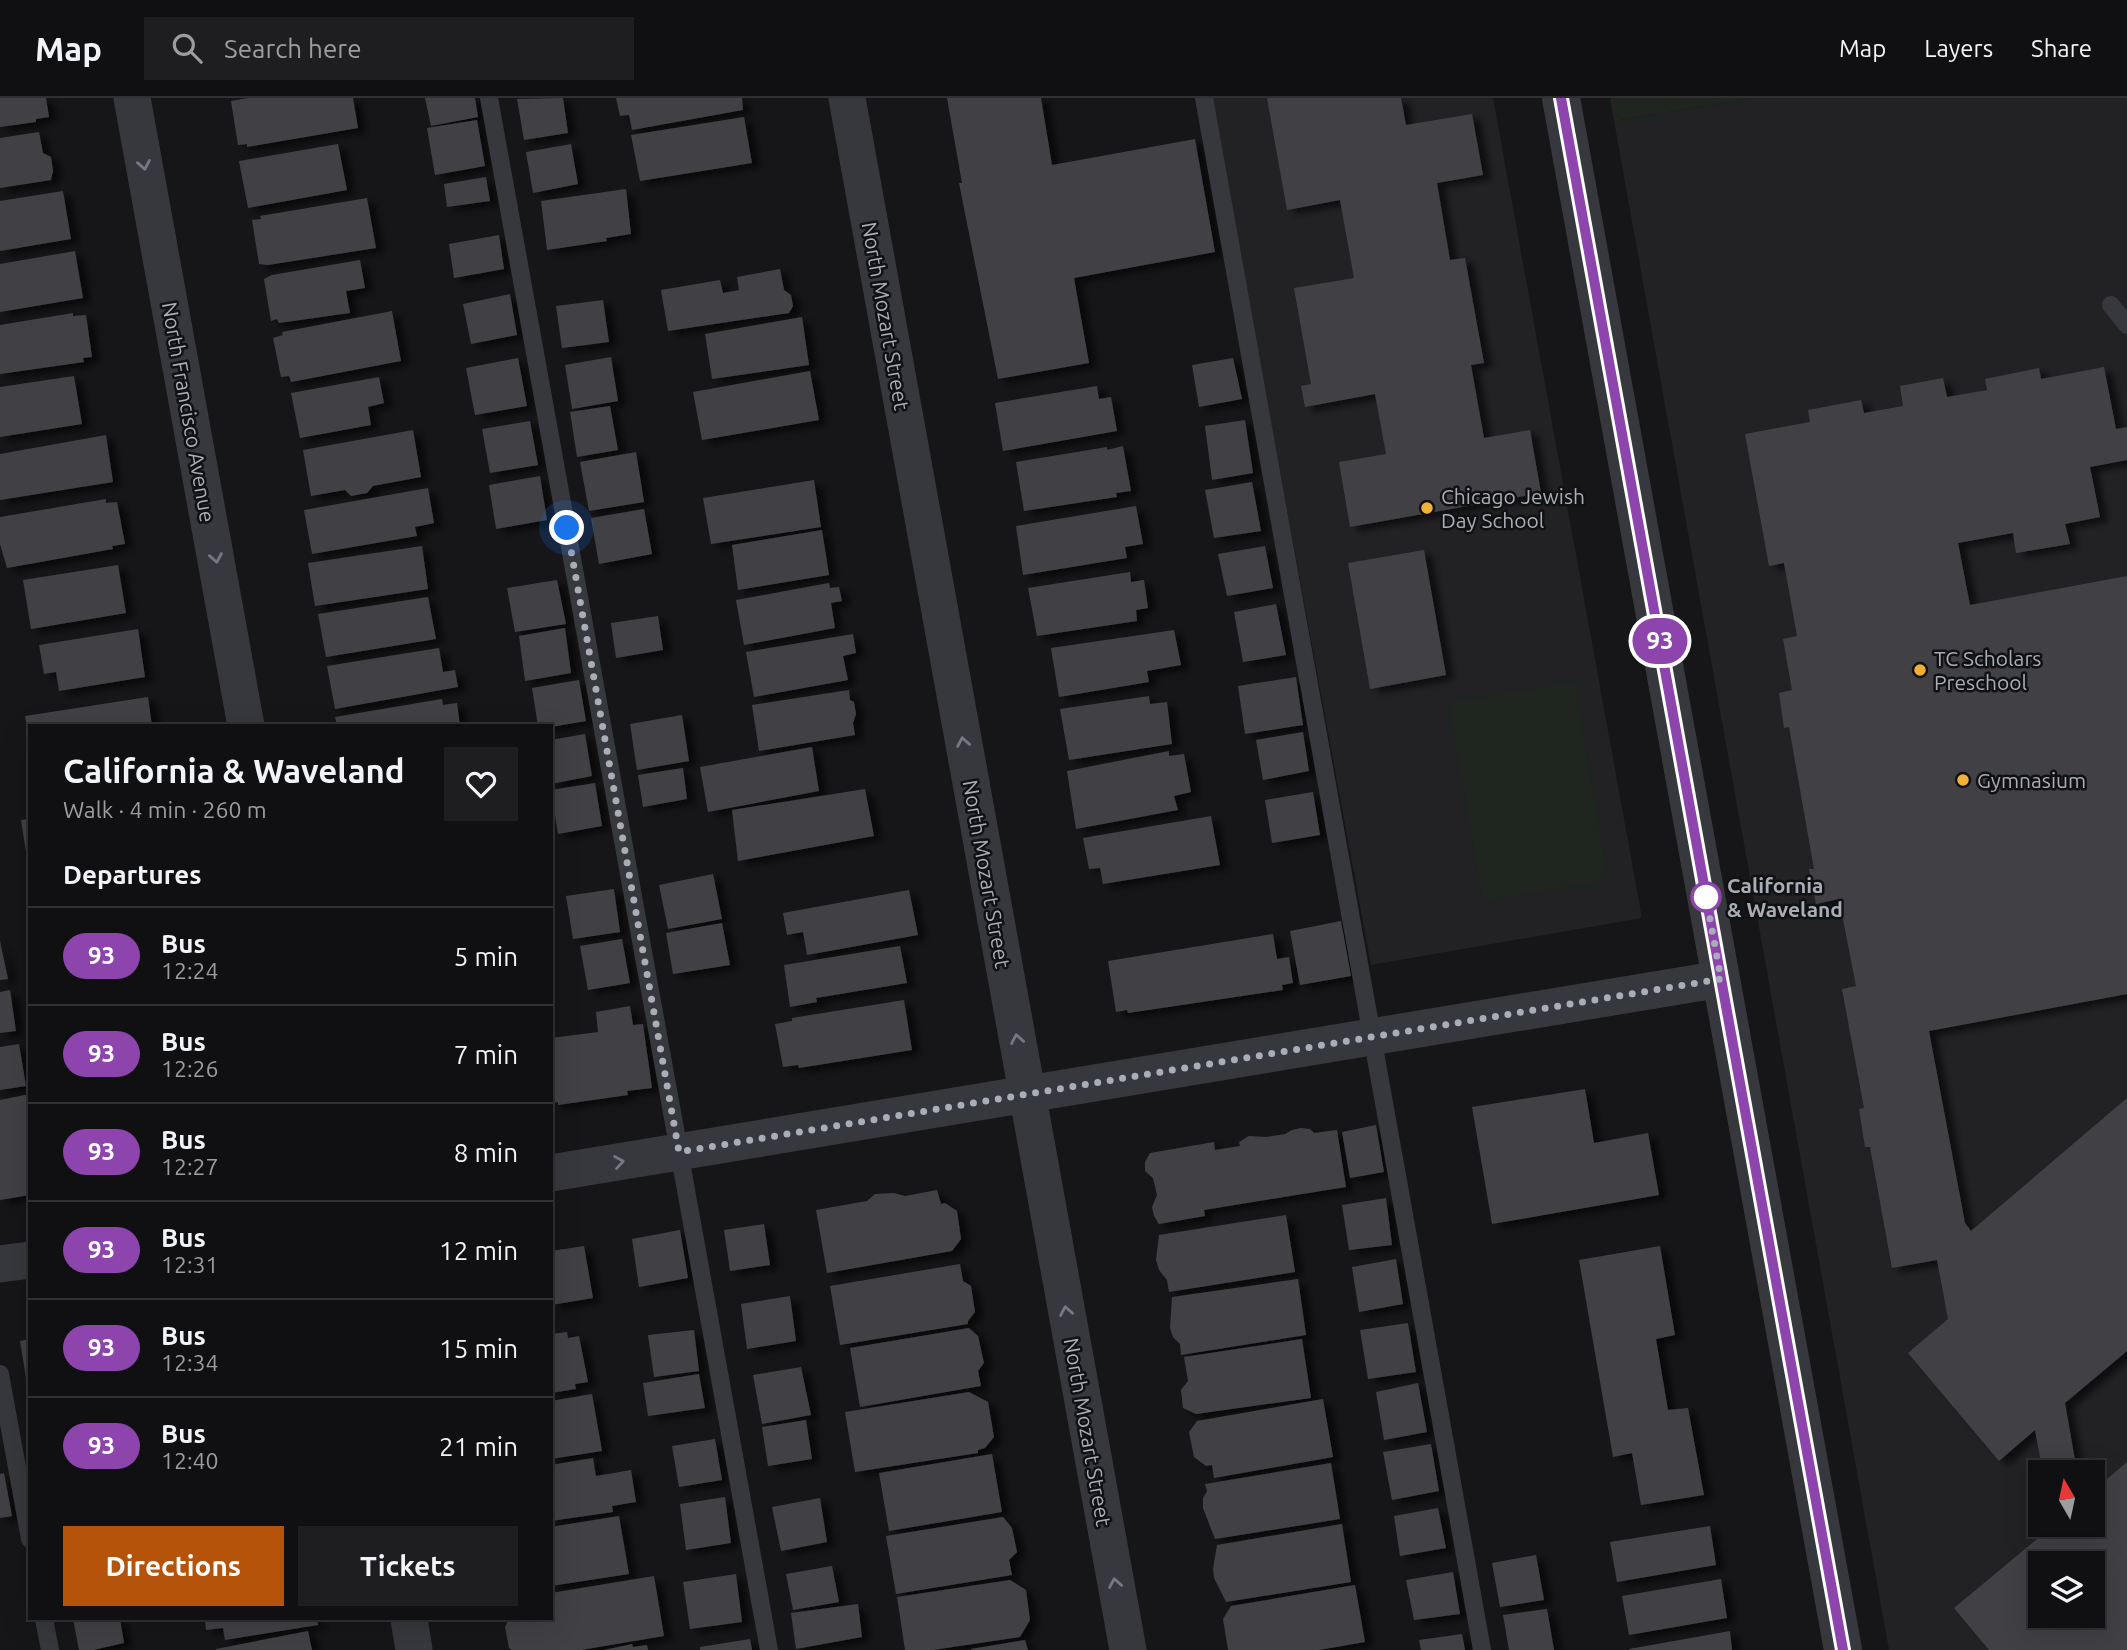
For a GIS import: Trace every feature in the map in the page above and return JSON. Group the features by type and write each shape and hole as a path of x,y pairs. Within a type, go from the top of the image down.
{"street":[{"name":"North Francisco Avenue","path":"132,98 246,724"},
{"name":"North Mozart Street","path":"847,98 1128,1650"},
{"path":"1561,98 1843,1650"},
{"path":"553,1173 1721,979"},
{"path":"0,1265 28,1259"},
{"path":"409,1620 414,1650"}],"lane":[{"path":"489,98 769,1650"},
{"path":"1204,98 1482,1650"},
{"path":"2111,305 2127,325"},
{"path":"0,1374 28,1528"},
{"path":"44,1620 50,1650"}],"shaded area":[{"name":"Chicago Jewish Day School","path":"1211,98 1493,98 1642,918 1371,965"},
{"path":"1610,98 1753,98 1614,121"},
{"name":"TC Scholars Preschool","path":"1753,98 2127,98 2127,1650 1889,1650 1614,121"},
{"path":"1574,682 1608,880 1483,901 1449,703"}],"building":[{"path":"0,98 46,98 49,117 36,119 36,122 0,127"},
{"path":"248,98 353,98 358,128 247,147 247,144 238,145 231,101"},
{"path":"425,98 475,98 478,117 431,126"},
{"path":"563,98 568,133 524,140 517,99"},
{"path":"616,98 742,98 743,110 632,130 629,115 620,116"},
{"path":"947,98 1041,98 1052,165 1195,139 1215,252 1074,278 1089,363 998,379 959,183 962,183"},
{"path":"1267,98 1401,98 1406,125 1472,114 1483,175 1437,183 1450,260 1465,258 1484,363 1471,365 1484,438 1530,430 1541,493 1350,527 1339,462 1386,454 1375,394 1305,407 1301,386 1311,384 1294,288 1354,278 1340,200 1287,210"},
{"path":"744,117 752,163 640,181 631,135"},
{"path":"477,120 485,166 435,175 427,128"},
{"path":"39,132 43,153 51,157 51,180 0,188 0,138"},
{"path":"338,144 347,190 248,208 239,161"},
{"path":"571,144 578,184 533,193 526,152"},
{"path":"486,177 490,201 447,207 444,184"},
{"path":"626,189 631,234 606,238 607,241 547,250 541,201"},
{"path":"63,191 71,239 0,251 0,201"},
{"path":"367,198 376,248 268,265 259,264 252,220 261,219 260,216"},
{"path":"499,235 504,269 454,278 449,244"},
{"path":"75,251 83,298 0,312 0,264"},
{"path":"360,260 365,288 346,291 350,313 279,323 277,319 271,321 264,279 272,275"},
{"path":"780,269 784,290 791,295 793,306 789,313 668,331 661,290 720,280 723,293 739,290 737,277"},
{"path":"510,294 517,335 471,344 463,304"},
{"path":"603,300 609,342 562,348 556,306"},
{"path":"392,311 401,361 291,382 289,376 281,377 273,338 283,335 282,332"},
{"path":"73,313 73,316 86,315 92,357 83,358 84,362 0,374 0,325"},
{"path":"802,317 809,365 712,379 705,334"},
{"path":"611,357 618,401 572,409 565,365"},
{"path":"518,358 527,406 475,415 466,368"},
{"path":"1233,358 1242,399 1199,407 1192,365"},
{"path":"2104,367 2116,429 2127,427 2127,460 2090,467 2100,517 2065,524 2070,544 2016,553 2013,533 1958,543 1970,605 2127,576 2127,994 1929,1031 1965,1223 1971,1231 2127,1098 2127,1351 2065,1403 2075,1460 2041,1460 2035,1430 1999,1461 1908,1353 1948,1319 1937,1260 1892,1268 1870,1147 1865,1147 1859,1109 1864,1108 1842,989 1856,986 1839,899 1816,904 1809,869 1814,869 1789,727 1784,728 1779,693 1792,690 1783,639 1797,636 1784,563 1769,566 1745,434 1810,422 1808,410 1861,400 1864,413 1903,406 1900,386 1943,378 1947,397 1987,390 1985,379 2039,368 2041,379"},
{"path":"810,371 819,420 702,440 693,392"},
{"path":"74,376 82,424 0,437 0,387"},
{"path":"379,377 384,403 368,407 371,425 300,438 291,393"},
{"path":"1097,386 1099,399 1111,397 1117,431 1003,451 995,403"},
{"path":"610,406 618,450 577,457 570,412"},
{"path":"1245,420 1253,473 1212,480 1205,426"},
{"path":"530,421 538,465 490,473 482,429"},
{"path":"413,430 421,477 373,486 367,493 351,496 345,490 311,496 303,450"},
{"path":"106,435 113,482 0,500 0,454"},
{"path":"1123,446 1131,491 1116,493 1117,497 1024,511 1016,462"},
{"path":"636,452 644,502 589,511 580,462"},
{"path":"540,476 547,520 496,529 489,485"},
{"path":"814,480 821,527 711,544 703,498"},
{"path":"1252,482 1261,531 1214,538 1205,490"},
{"path":"428,488 434,523 415,527 417,536 312,554 304,510"},
{"path":"106,499 106,503 117,502 125,544 112,546 113,549 7,568 0,544 0,517"},
{"path":"1136,506 1143,544 1125,547 1127,558 1023,575 1016,526"},
{"path":"644,509 652,554 599,564 591,518"},
{"path":"822,530 829,575 738,590 732,545"},
{"path":"422,546 428,589 315,606 308,563"},
{"path":"1265,546 1273,588 1227,596 1218,554"},
{"path":"1424,550 1446,675 1370,689 1348,563"},
{"path":"118,565 126,613 31,629 23,580"},
{"path":"1130,572 1131,582 1144,580 1148,608 1136,610 1137,621 1037,636 1028,588"},
{"path":"557,580 566,624 515,632 507,588"},
{"path":"829,583 830,588 839,587 842,601 831,603 835,628 744,645 736,600"},
{"path":"428,597 436,639 326,657 318,614"},
{"path":"1276,604 1286,655 1243,662 1234,612"},
{"path":"658,616 663,650 616,658 611,623"},
{"path":"565,628 571,673 525,681 519,636"},
{"path":"138,629 145,677 59,691 56,672 44,674 39,645"},
{"path":"1174,630 1181,665 1147,671 1149,682 1059,697 1051,648"},
{"path":"853,634 856,653 843,656 848,680 754,697 746,652"},
{"path":"439,648 443,672 455,670 458,687 335,709 327,666"},
{"path":"1296,677 1303,725 1245,734 1238,686"},
{"path":"579,680 586,721 553,727 553,724 538,724 532,688"},
{"path":"849,690 856,714 853,723 855,735 759,751 752,705"},
{"path":"1149,696 1150,704 1167,702 1172,744 1069,760 1060,709"},
{"path":"148,697 152,724 28,724 28,734 25,716"},
{"path":"442,699 443,705 457,703 460,724 337,724 335,717"},
{"path":"682,715 689,761 637,770 630,724"},
{"path":"1303,732 1309,771 1263,780 1256,740"},
{"path":"585,734 592,776 553,784 553,740"},
{"path":"812,747 819,791 708,812 700,767"},
{"path":"1169,751 1169,756 1184,754 1191,792 1174,796 1178,810 1076,829 1067,771"},
{"path":"683,768 687,799 643,807 638,775"},
{"path":"595,783 602,826 558,834 553,790"},
{"path":"865,789 874,836 738,861 732,810"},
{"path":"1313,792 1320,835 1272,843 1265,800"},
{"path":"1211,816 1220,865 1103,884 1100,868 1089,869 1083,838"},
{"path":"28,819 28,864 21,820"},
{"path":"713,874 722,919 668,929 659,885"},
{"path":"614,889 620,932 573,939 566,896"},
{"path":"909,890 918,935 807,955 803,932 787,935 783,913"},
{"path":"1341,921 1351,976 1300,985 1290,931"},
{"path":"722,923 730,965 673,974 666,933"},
{"path":"1273,934 1277,959 1289,957 1293,983 1282,985 1283,990 1128,1013 1127,1010 1116,1012 1108,961"},
{"path":"622,939 630,983 588,990 580,946"},
{"path":"0,941 8,979 0,980"},
{"path":"900,946 907,983 816,998 817,1002 790,1007 784,965"},
{"path":"10,990 16,1031 0,1033 0,992"},
{"path":"904,1000 912,1050 799,1068 798,1065 783,1067 775,1024 792,1021 792,1018"},
{"path":"630,1006 633,1025 643,1024 652,1088 627,1091 628,1095 558,1105 558,1102 553,1103 553,1038 598,1032 596,1012"},
{"path":"19,1044 26,1086 0,1090 0,1047"},
{"path":"1585,1089 1594,1143 1648,1133 1659,1195 1492,1224 1472,1107"},
{"path":"28,1094 28,1195 0,1200 0,1100"},
{"path":"1376,1125 1384,1172 1350,1178 1342,1132"},
{"path":"1301,1128 1310,1129 1314,1133 1337,1130 1346,1187 1204,1210 1205,1216 1159,1224 1152,1207 1157,1195 1153,1178 1145,1171 1145,1162 1150,1153 1214,1142 1215,1150 1240,1146 1239,1142 1249,1136 1266,1137"},
{"path":"937,1190 941,1204 945,1203 957,1211 961,1239 952,1251 827,1273 816,1210 867,1201 875,1194 894,1193 905,1196"},
{"path":"1386,1198 1392,1245 1349,1250 1342,1205"},
{"path":"1286,1215 1295,1272 1169,1292 1167,1280 1159,1270 1156,1260 1159,1235"},
{"path":"764,1224 770,1265 730,1271 724,1230"},
{"path":"680,1230 688,1278 639,1287 632,1239"},
{"path":"584,1246 593,1298 553,1305 553,1251"},
{"path":"1660,1246 1675,1335 1656,1339 1668,1410 1688,1408 1704,1495 1641,1505 1632,1453 1613,1457 1579,1260"},
{"path":"1396,1259 1403,1304 1359,1312 1352,1267"},
{"path":"960,1264 963,1281 971,1286 975,1312 968,1324 840,1345 830,1286"},
{"path":"1298,1279 1306,1335 1181,1355 1180,1344 1173,1337 1170,1328 1172,1297"},
{"path":"790,1296 796,1341 747,1349 741,1304"},
{"path":"1408,1323 1416,1372 1368,1379 1360,1330"},
{"path":"969,1328 978,1336 984,1363 978,1371 981,1386 860,1407 850,1348"},
{"path":"694,1330 699,1371 654,1377 648,1335"},
{"path":"567,1332 568,1338 579,1336 588,1382 575,1384 576,1389 553,1393 553,1334"},
{"path":"28,1339 28,1390 20,1341"},
{"path":"1302,1339 1311,1398 1196,1414 1183,1408 1181,1390 1188,1381 1184,1357"},
{"path":"801,1367 811,1415 762,1424 753,1375"},
{"path":"699,1374 705,1408 648,1416 643,1383"},
{"path":"1418,1383 1427,1432 1384,1440 1376,1392"},
{"path":"969,1392 988,1402 994,1437 985,1448 978,1450 978,1453 855,1472 845,1412"},
{"path":"592,1394 602,1451 553,1459 553,1401"},
{"path":"1323,1399 1333,1457 1214,1478 1212,1465 1206,1466 1194,1457 1189,1432 1197,1421"},
{"path":"806,1420 812,1459 768,1466 762,1427"},
{"path":"715,1439 722,1480 679,1487 672,1446"},
{"path":"1431,1444 1439,1491 1392,1500 1383,1452"},
{"path":"992,1454 1002,1512 889,1531 879,1473"},
{"path":"593,1458 596,1476 631,1470 636,1502 612,1506 613,1512 553,1521 553,1465"},
{"path":"2127,1462 2127,1650 1989,1650 1954,1608 2040,1537 2105,1537 2105,1481"},
{"path":"1331,1463 1340,1519 1215,1539 1203,1508 1203,1498 1207,1491 1205,1484"},
{"path":"4,1473 12,1516 0,1518 0,1474"},
{"path":"725,1497 731,1543 686,1550 680,1504"},
{"path":"820,1498 827,1542 781,1551 772,1507"},
{"path":"1438,1508 1446,1548 1400,1556 1394,1516"},
{"path":"619,1516 629,1574 553,1586 553,1527"},
{"path":"1003,1517 1012,1528 1017,1552 1009,1560 1012,1575 896,1594 886,1536"},
{"path":"1342,1524 1351,1582 1226,1602 1214,1578 1217,1545"},
{"path":"1710,1526 1716,1565 1617,1582 1610,1542"},
{"path":"1536,1555 1544,1600 1500,1607 1492,1563"},
{"path":"832,1566 839,1602 793,1610 786,1574"},
{"path":"1453,1572 1460,1614 1414,1620 1406,1580"},
{"path":"736,1574 742,1622 690,1629 683,1582"},
{"path":"654,1576 664,1636 581,1650 509,1648 505,1627 508,1620 553,1620 553,1593"},
{"path":"1721,1579 1727,1618 1629,1635 1622,1596"},
{"path":"1010,1580 1026,1590 1030,1620 1020,1637 933,1650 905,1650 897,1597"},
{"path":"1355,1585 1365,1642 1319,1650 1228,1650 1223,1619 1231,1606"},
{"path":"858,1604 862,1637 796,1649 791,1613"},
{"path":"1547,1609 1554,1650 1509,1650 1503,1615"},
{"path":"73,1620 120,1620 124,1643 93,1650 79,1650"},
{"path":"205,1620 317,1620 318,1625 225,1640 223,1628 206,1630"},
{"path":"308,1631 312,1650 216,1650 216,1649"},
{"path":"1730,1631 1732,1650 1629,1649"},
{"path":"1462,1634 1465,1650 1421,1650 1419,1640"},
{"path":"750,1639 752,1650 700,1650 700,1647"},
{"path":"1025,1640 1028,1650 971,1650 971,1649"},
{"path":"632,1644 633,1647 647,1645 648,1650 604,1650"}],"bus line":[{"name":"93","path":"1561,98 1843,1650"}],"place":[{"name":"Chicago Jewish Day School","path":"1427,508"},
{"name":"TC Scholars Preschool","path":"1920,670"},
{"name":"Gymnasium","path":"1963,780"},
{"name":"California & Waveland","path":"1706,897"}],"route":[{"path":"567,528 679,1152 1721,979 1706,897"}]}
